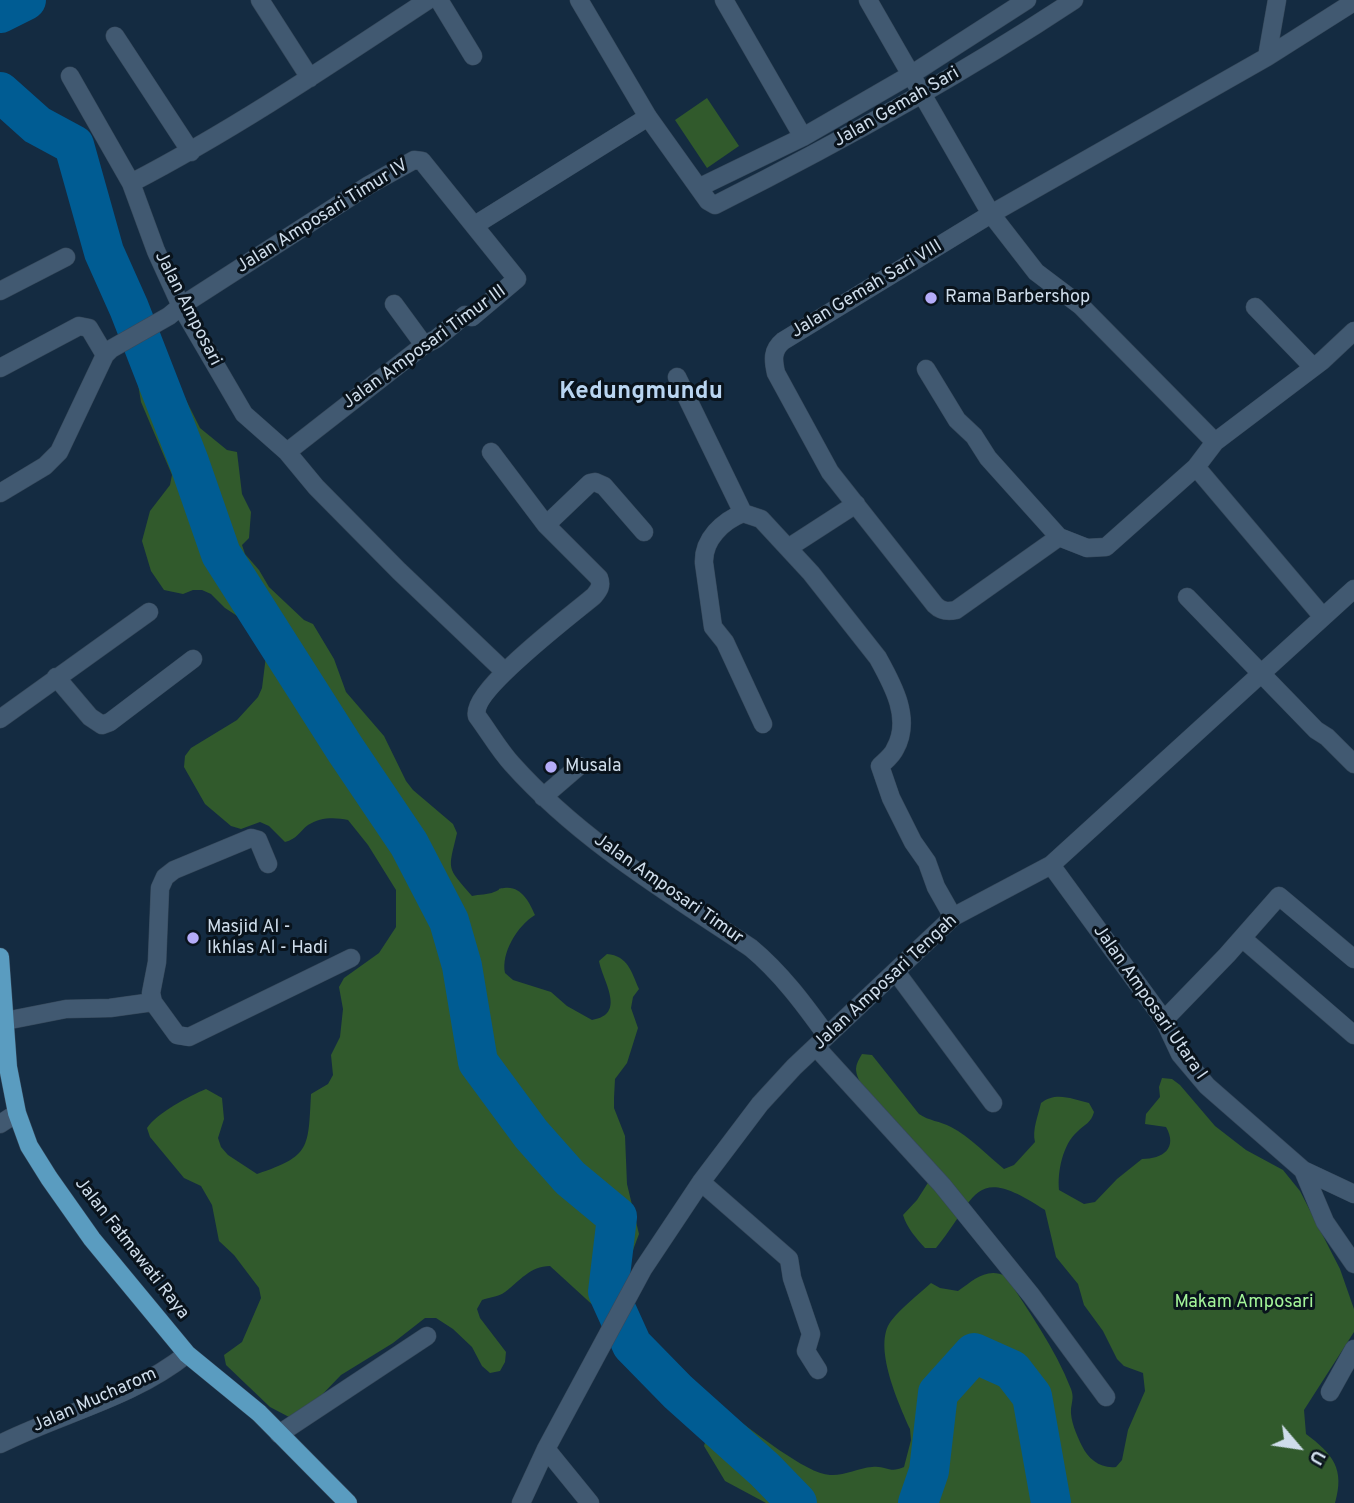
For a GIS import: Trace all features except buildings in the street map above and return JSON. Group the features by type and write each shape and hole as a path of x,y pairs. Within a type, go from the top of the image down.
{"main road":[{"name":"Jalan Fatmawati Raya","path":"0,957 8,1067 17,1113 29,1146 69,1208 187,1354 260,1413 348,1503"}],"street":[{"path":"260,0 310,78"},
{"path":"131,183 191,152 428,0"},
{"path":"439,0 473,56"},
{"path":"579,0 648,117 700,187"},
{"path":"724,0 803,137"},
{"path":"869,0 991,214 1039,276 1081,306 1215,443"},
{"name":"Jalan Gemah Sari","path":"1027,0 912,74 803,137 700,187 708,201 715,205 824,150 923,95 1074,0"},
{"path":"1267,57 1277,0"},
{"name":"Jalan Gemah Sari VIII","path":"1334,0 1353,3"},
{"name":"Jalan Gemah Sari VIII","path":"1059,537 956,610 944,611 935,605 830,472 776,373 773,360 776,348 783,341 991,214 1267,57 1353,3"},
{"path":"115,36 191,152"},
{"name":"Jalan Amposari","path":"70,76 131,183 175,311 244,414 287,452 316,487 389,562 504,671"},
{"path":"475,225 648,117"},
{"name":"Jalan Amposari Timur IV","path":"175,311 369,185 414,160 422,161 508,267"},
{"path":"0,291 66,257"},
{"name":"Jalan Amposari Timur III","path":"287,452 465,315 472,317 517,279 508,267"},
{"path":"394,304 424,345"},
{"path":"1255,307 1313,367"},
{"path":"0,493 45,466 59,452 110,350 175,311"},
{"path":"0,368 79,326 89,328 110,350"},
{"path":"926,369 957,420 974,436 988,458 1059,537 1087,548 1106,547 1196,467 1215,443 1313,367 1354,331"},
{"path":"677,377 743,513"},
{"path":"491,452 546,525 599,578 600,589 504,671"},
{"path":"1196,467 1323,617"},
{"path":"546,525 590,483 595,482 604,486 643,532"},
{"path":"788,548 856,504"},
{"path":"763,724 725,642 713,627 704,563 704,555 714,535 730,518 743,513 761,519 811,573 878,658 890,681 902,712 902,723 895,750 880,766 883,782 913,842 927,862 936,887 953,917"},
{"name":"Jalan Amposari Tengah","path":"521,1503 546,1450 643,1269 701,1182 760,1104 794,1067 953,917 1051,865 1354,589"},
{"path":"1187,597 1317,730 1354,764"},
{"path":"0,719 149,612"},
{"path":"57,677 90,717 102,725 110,722 193,660"},
{"name":"Jalan Amposari Timur","path":"504,671 476,709 477,716 510,762 543,797 622,863 751,948 770,964 801,1000 821,1042 1031,1295 1106,1397"},
{"path":"543,797 579,766"},
{"path":"268,864 258,840 251,838 174,870 165,877 160,888 157,962 151,993 153,1002 177,1035 189,1037 351,958"},
{"name":"Jalan Amposari Utara I","path":"1051,865 1164,1020 1180,1054 1207,1086 1303,1170 1325,1222 1354,1264"},
{"path":"1164,1020 1279,896 1354,959"},
{"path":"1242,938 1354,1035"},
{"path":"897,972 993,1103"},
{"path":"5,1021 66,1009 110,1008 153,1002"},
{"path":"0,1124 17,1113"},
{"path":"1303,1170 1354,1194"},
{"path":"701,1182 789,1259 792,1278 811,1334 806,1351 818,1370"},
{"path":"279,1434 427,1336"},
{"path":"1330,1392 1354,1349"},
{"name":"Jalan Mucharom","path":"0,1444 149,1380 187,1354"},
{"path":"546,1450 590,1503"}],"green space":[{"path":"707,98 739,146 707,168 675,120"},
{"path":"153,353 164,356 200,428 227,450 237,452 242,494 251,512 249,538 242,545 245,554 269,587 304,620 313,624 334,659 346,692 384,736 406,781 453,824 457,833 451,867 457,879 472,896 510,888 520,892 530,905 535,915 522,926 512,941 505,957 505,973 513,980 551,992 567,1006 592,1020 603,1017 611,1004 599,961 607,954 624,961 639,989 633,997 631,1008 638,1028 627,1063 615,1079 614,1108 625,1136 627,1184 639,1234 626,1269 606,1306 597,1309 550,1266 531,1271 502,1294 482,1300 477,1309 480,1318 506,1352 500,1371 490,1373 482,1366 472,1347 436,1318 425,1318 393,1343 341,1375 315,1402 289,1417 270,1407 226,1365 224,1355 242,1342 261,1298 259,1288 234,1255 219,1241 212,1205 201,1186 184,1178 150,1137 147,1128 182,1100 206,1089 222,1098 224,1119 218,1138 228,1155 257,1174 288,1162 297,1155 307,1138 311,1094 328,1084 333,1075 331,1055 340,1037 343,1009 339,987 344,978 379,953 396,927 396,890 368,845 348,820 317,820 285,842 269,826 260,822 241,829 231,826 205,804 184,767 185,756 191,748 237,720 258,697 262,688 266,656 264,645 254,627 225,608 211,594 202,590 183,594 164,590 151,571 142,541 150,511 170,485 172,475 141,402 136,372"},
{"name":"Makam Amposari","path":"862,1054 872,1055 919,1114 958,1131 1004,1169 1014,1165 1035,1142 1035,1128 1041,1103 1058,1097 1089,1103 1094,1112 1093,1116 1072,1137 1062,1159 1059,1175 1059,1190 1084,1204 1095,1202 1117,1179 1142,1159 1156,1157 1166,1151 1170,1141 1166,1127 1145,1124 1146,1114 1160,1097 1162,1078 1172,1079 1180,1085 1215,1126 1246,1150 1283,1170 1300,1191 1340,1269 1354,1309 1354,1332 1304,1410 1306,1434 1330,1456 1337,1472 1338,1491 1335,1503 766,1503 725,1481 704,1446 707,1436 722,1417 732,1416 794,1460 820,1473 835,1475 872,1467 895,1470 904,1467 911,1440 910,1429 889,1375 884,1345 891,1321 931,1283 940,1288 958,1291 986,1274 1006,1276 1065,1374 1072,1392 1071,1413 1076,1433 1088,1455 1100,1465 1116,1467 1122,1460 1128,1430 1145,1391 1143,1373 1124,1366 1117,1359 1103,1331 1084,1305 1078,1284 1056,1257 1045,1210 1021,1196 990,1187 979,1192 970,1201 936,1248 925,1248 918,1240 903,1215 917,1200 938,1167 890,1121 866,1092 856,1069"}],"waterway":[{"path":"0,13 26,0"},
{"path":"0,92 37,125 74,145 104,252 129,308 189,462 221,554 409,844 449,921 462,966 478,1062 531,1134 570,1178 617,1217 608,1292 632,1345 678,1392 765,1470 797,1503"},
{"path":"918,1503 929,1471 938,1393 974,1353 1012,1370 1032,1396 1051,1503"}],"place":[{"name":"Rama Barbershop","path":"931,298"},
{"name":"Musala","path":"551,767"},
{"name":"Masjid Al - Ikhlas Al - Hadi","path":"193,938"}],"district":[{"name":"Kedungmundu","path":"641,393"}]}
